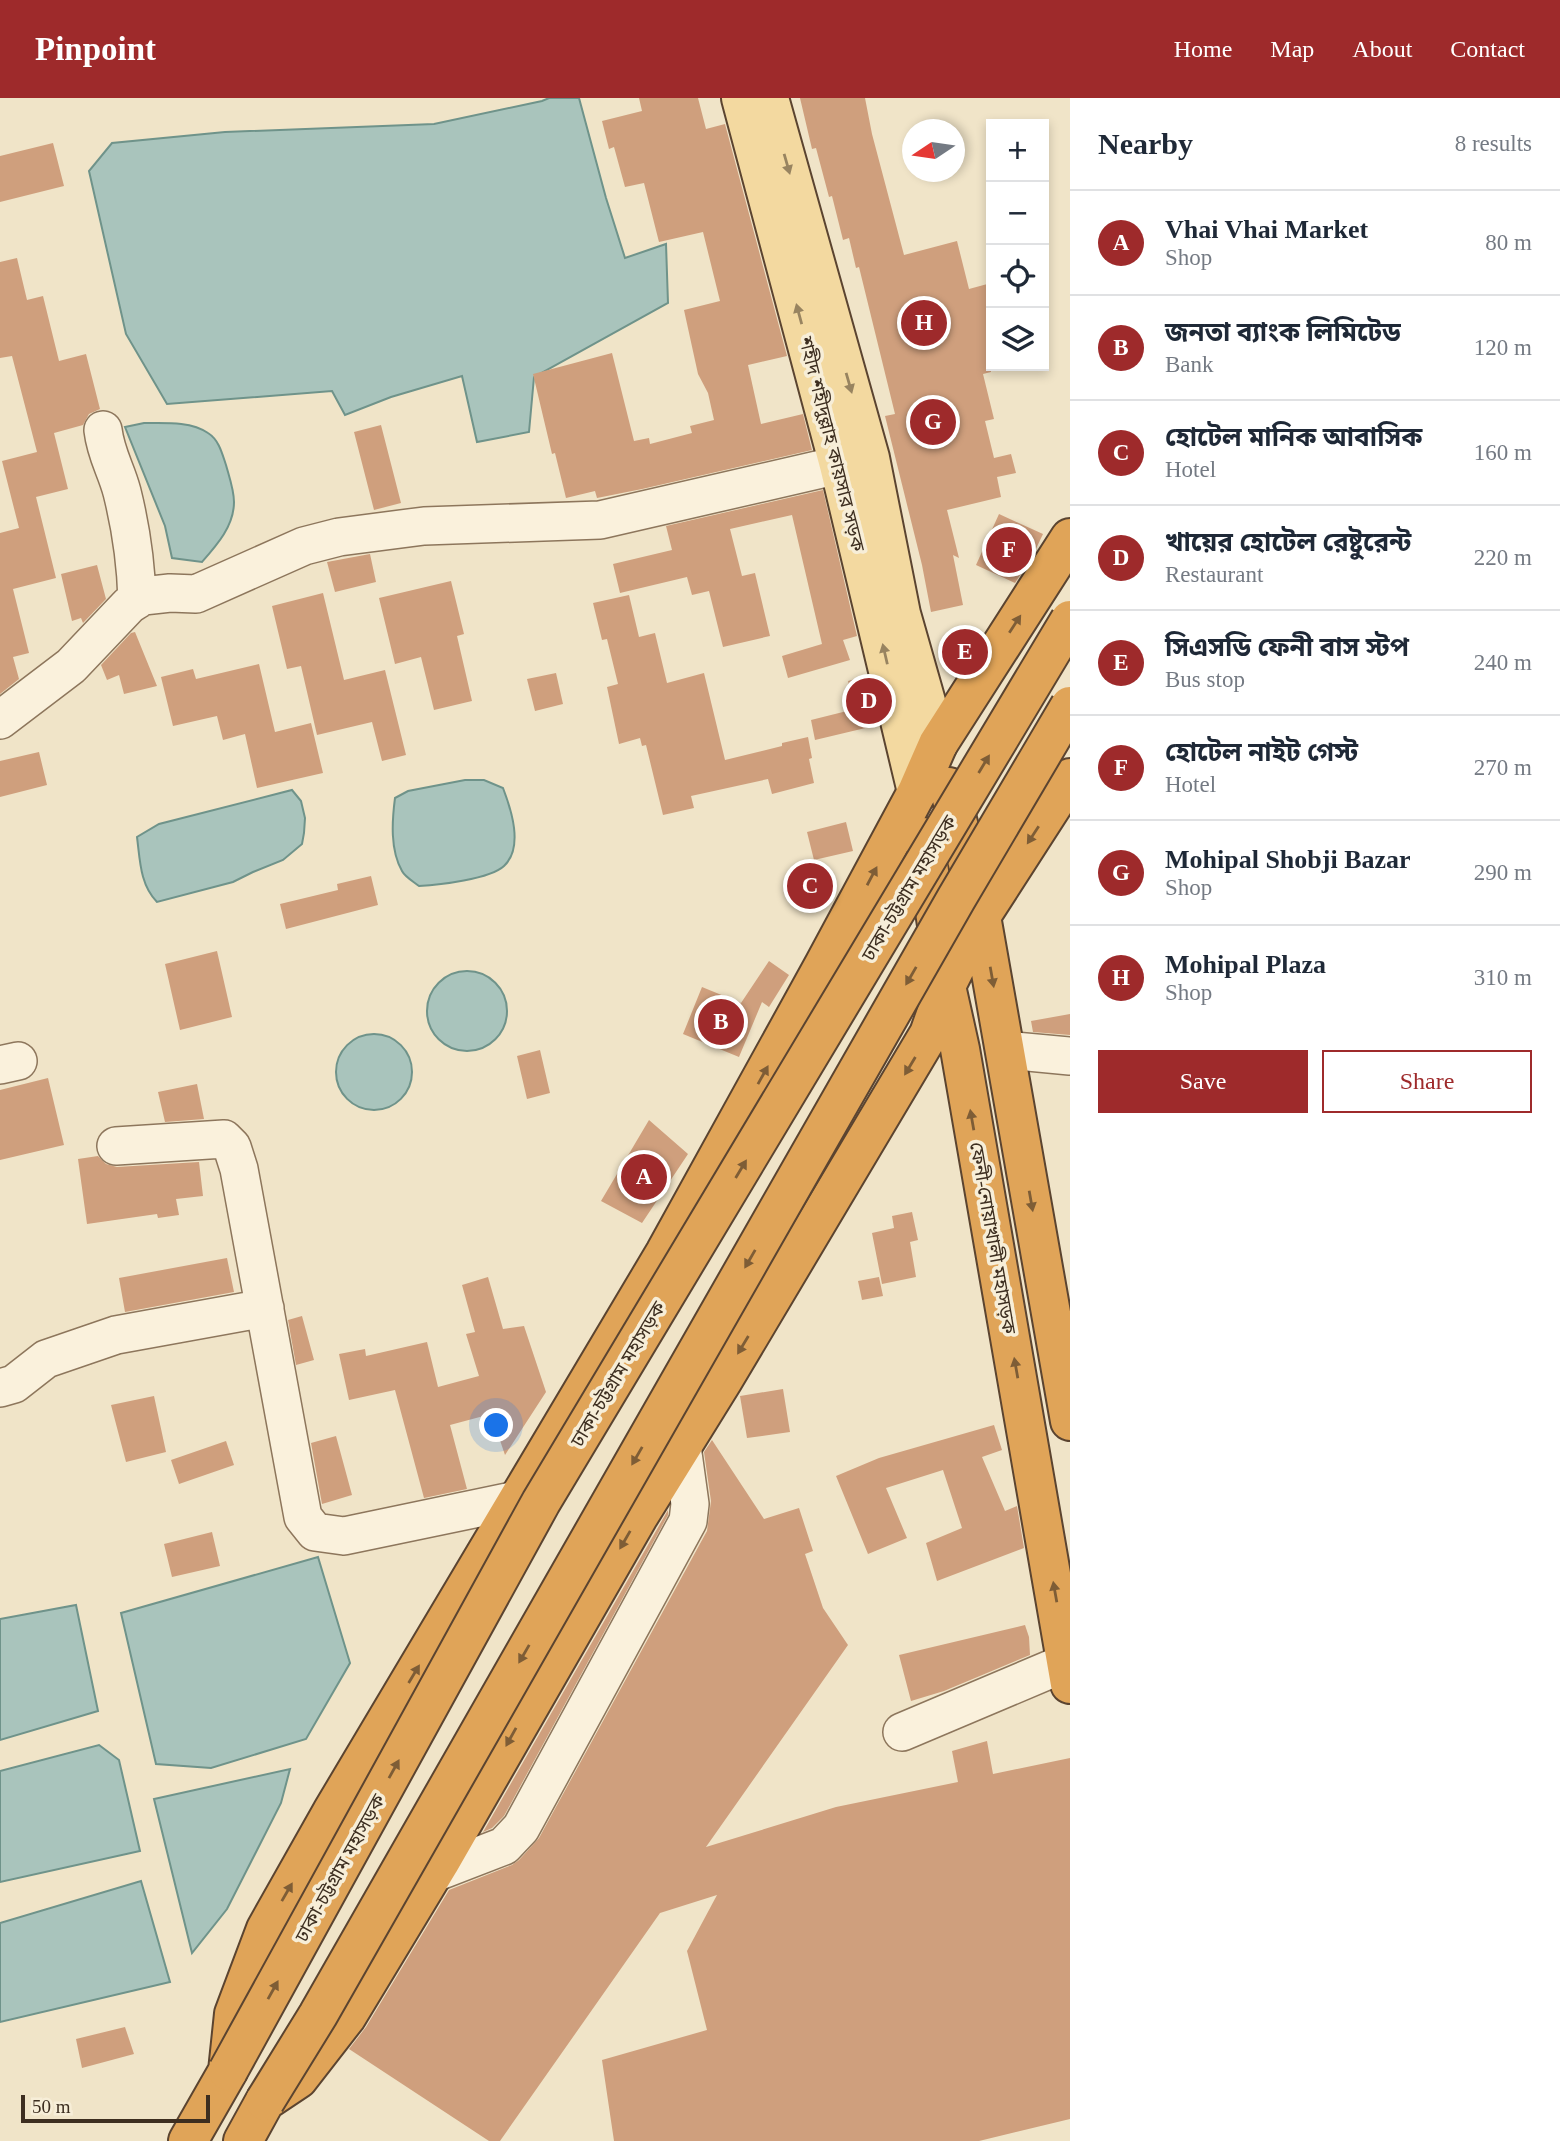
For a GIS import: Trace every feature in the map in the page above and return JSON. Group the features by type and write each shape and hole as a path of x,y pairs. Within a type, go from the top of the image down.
{"highway":[{"path":"228,2071 233,2014 266,1929 332,1812 671,1241 917,792 938,744 1070,538"},
{"name":"ঢাকা-চট্টগ্রাম মহাসড়ক","path":"188,2141 541,1502 1070,620"},
{"path":"243,2141 956,899 1070,706"},
{"path":"938,744 981,916 1070,1421"},
{"path":"265,2101 298,2079 347,2017 434,1872 631,1528 929,1034 946,986 981,916 1070,778"},
{"name":"ফেনী-নোয়াখালী মহাসড়ক","path":"917,792 946,986 960,1049 1069,1669"}],"main road":[{"name":"শহীদ শহীদুল্লাহ কায়সার সড়ক","path":"741,98 855,461 938,744"},
{"name":"শহীদ শহীদুল্লাহ কায়সার সড়ক","path":"769,98 855,461 917,792"}],"street":[{"path":"103,430 106,450 121,489 131,531 137,600"},
{"path":"0,720 71,666 129,605 142,596 196,594 304,546 339,537 424,526 600,520 855,461"},
{"path":"1004,1049 1070,1056"},
{"path":"116,1146 224,1139 232,1147 239,1169 303,1517 315,1532 344,1536 517,1500"},
{"path":"0,1388 14,1384 46,1359 116,1335 265,1308"},
{"path":"434,1872 504,1846 521,1828 688,1521 690,1504 682,1446"},
{"path":"902,1732 1069,1669"}],"water":[{"path":"549,98 579,98 625,258 666,244 668,303 534,377 529,432 477,442 462,376 391,397 345,415 332,391 167,404 126,334 89,171 112,143 225,132 434,124"},
{"path":"144,423 194,426 215,439 221,451 232,488 233,511 224,535 202,562 172,558 165,526 125,427"},
{"path":"465,780 484,780 503,788 514,828 515,839 510,858 497,871 476,878 419,886 403,873 395,854 395,798 408,791"},
{"path":"292,790 301,801 305,818 304,833 302,844 283,860 233,882 157,902 151,895 142,872 137,837 159,824"},
{"path":"467,971 482,974 495,983 504,996 507,1011 504,1026 495,1039 482,1048 467,1051 452,1048 439,1039 430,1026 427,1011 430,996 439,983 452,974"},
{"path":"374,1034 388,1037 401,1045 409,1058 412,1072 409,1086 401,1099 388,1107 374,1110 360,1107 347,1099 339,1086 336,1072 339,1058 347,1045 360,1037"},
{"path":"318,1557 350,1663 306,1739 211,1768 156,1764 121,1613"},
{"path":"76,1605 98,1711 0,1740 0,1619"},
{"path":"99,1745 119,1760 140,1851 0,1882 0,1771"},
{"path":"290,1769 281,1803 227,1909 192,1953 154,1799"},
{"path":"141,1881 170,1982 0,2022 0,1923"}],"building":[{"path":"639,98 698,98 706,129 725,124 787,356 748,365 761,424 803,414 812,450 597,498 595,491 566,498 555,453 552,454 533,374 612,353 634,441 649,438 650,444 692,433 690,426 714,420 708,393 698,374 684,310 720,301 703,232 659,242 644,183 625,187 614,147 609,149 602,121 642,111"},
{"path":"800,98 865,98 904,255 957,241 969,289 986,284 986,371 991,372 983,374 994,419 985,421 994,458 1011,454 1016,473 997,477 1001,497 947,510 959,558 953,555 963,605 931,612 885,416 895,414 859,267 856,268 849,238 843,240 816,148 812,149"},
{"path":"53,143 64,186 0,202 0,156"},
{"path":"17,258 27,300 43,296 59,361 86,354 100,409 89,414 83,425 54,433 68,489 36,497 56,578 13,589 29,653 13,657 19,679 0,694 0,533 19,528 2,461 37,452 12,356 0,358 0,262"},
{"path":"381,425 401,503 374,510 354,432"},
{"path":"823,490 857,636 843,640 850,660 788,678 782,656 822,644 792,515 730,529 742,576 755,573 770,636 723,647 709,591 692,595 687,577 620,593 613,564 672,550 666,526"},
{"path":"999,514 1043,534 1015,583 976,565"},
{"path":"370,554 376,582 335,592 327,562"},
{"path":"97,565 106,599 83,623 81,618 72,621 61,574"},
{"path":"451,581 464,634 457,636 472,701 434,710 421,657 395,664 379,598"},
{"path":"323,593 344,680 385,670 406,755 382,761 372,722 317,735 301,666 287,669 272,606"},
{"path":"629,595 639,637 655,633 667,683 704,673 725,760 808,737 814,783 772,794 768,779 691,796 694,808 663,815 646,745 642,746 640,738 619,744 607,687 618,684 607,639 602,640 593,603"},
{"path":"135,632 157,686 124,694 119,675 107,680 101,665"},
{"path":"259,664 275,732 311,723 323,773 257,788 245,734 223,740 217,716 173,726 161,677 193,669 196,679"},
{"path":"556,673 563,704 535,711 527,679"},
{"path":"867,676 878,725 815,740 811,720 855,709 848,681"},
{"path":"39,752 47,785 0,797 0,761"},
{"path":"846,822 853,851 814,860 807,832"},
{"path":"371,876 378,905 286,929 280,904 338,890 337,884"},
{"path":"217,951 232,1017 180,1030 165,964"},
{"path":"769,961 789,975 769,1007 762,1002 739,1057 683,1034 702,987 741,1003"},
{"path":"1070,1014 1070,1035 1033,1032 1031,1021"},
{"path":"540,1050 550,1093 527,1099 517,1056"},
{"path":"48,1078 64,1145 0,1160 0,1090"},
{"path":"197,1084 204,1119 165,1122 158,1092"},
{"path":"649,1120 688,1154 642,1223 601,1201"},
{"path":"98,1156 106,1164 117,1167 199,1162 203,1196 176,1199 179,1215 158,1218 157,1214 87,1224 78,1159"},
{"path":"912,1212 918,1240 910,1242 916,1277 882,1284 872,1233 894,1228 892,1216"},
{"path":"227,1258 234,1292 125,1312 119,1278"},
{"path":"488,1277 503,1329 524,1326 546,1392 505,1455 491,1414 450,1425 467,1489 424,1498 395,1390 349,1400 339,1354 365,1349 366,1356 427,1342 438,1387 479,1376 466,1334 475,1332 462,1285"},
{"path":"879,1277 883,1296 862,1300 858,1281"},
{"path":"302,1316 314,1360 296,1365 288,1320"},
{"path":"783,1389 790,1432 747,1438 740,1396"},
{"path":"154,1396 166,1452 126,1462 111,1405"},
{"path":"994,1425 1002,1450 982,1457 1005,1511 1017,1506 1024,1548 937,1581 926,1543 962,1528 943,1470 886,1488 907,1538 868,1554 836,1476 879,1458"},
{"path":"336,1436 352,1495 322,1504 311,1443"},
{"path":"712,1440 764,1519 799,1508 813,1551 805,1554 823,1608 848,1645 706,1847 836,1807 958,1782 952,1751 987,1741 993,1774 1070,1758 1070,2119 979,2141 614,2141 602,2060 707,2030 687,1951 717,1895 660,1913 500,2141 489,2141 349,2049 366,2027 449,1890 512,1865 539,1838 707,1531 711,1501 704,1452"},
{"path":"226,1441 234,1465 179,1484 171,1460"},
{"path":"668,1510 668,1515 504,1816 492,1828 483,1832"},
{"path":"212,1532 220,1566 172,1577 164,1544"},
{"path":"1025,1625 1030,1655 944,1691 911,1701 899,1655"},
{"path":"125,2027 134,2054 82,2068 76,2039"}],"place":[{"name":"Mohipal Plaza","path":"924,323"},
{"name":"Mohipal Shobji Bazar","path":"933,422"},
{"name":"হোটেল নাইট গেস্ট","path":"1009,550"},
{"name":"সিএসডি ফেনী বাস স্টপ","path":"965,652"},
{"name":"খায়ের হোটেল রেষ্টুরেন্ট","path":"869,701"},
{"name":"হোটেল মানিক আবাসিক","path":"810,886"},
{"name":"জনতা ব্যাংক লিমিটেড","path":"721,1022"},
{"name":"Vhai Vhai Market","path":"644,1177"}]}
